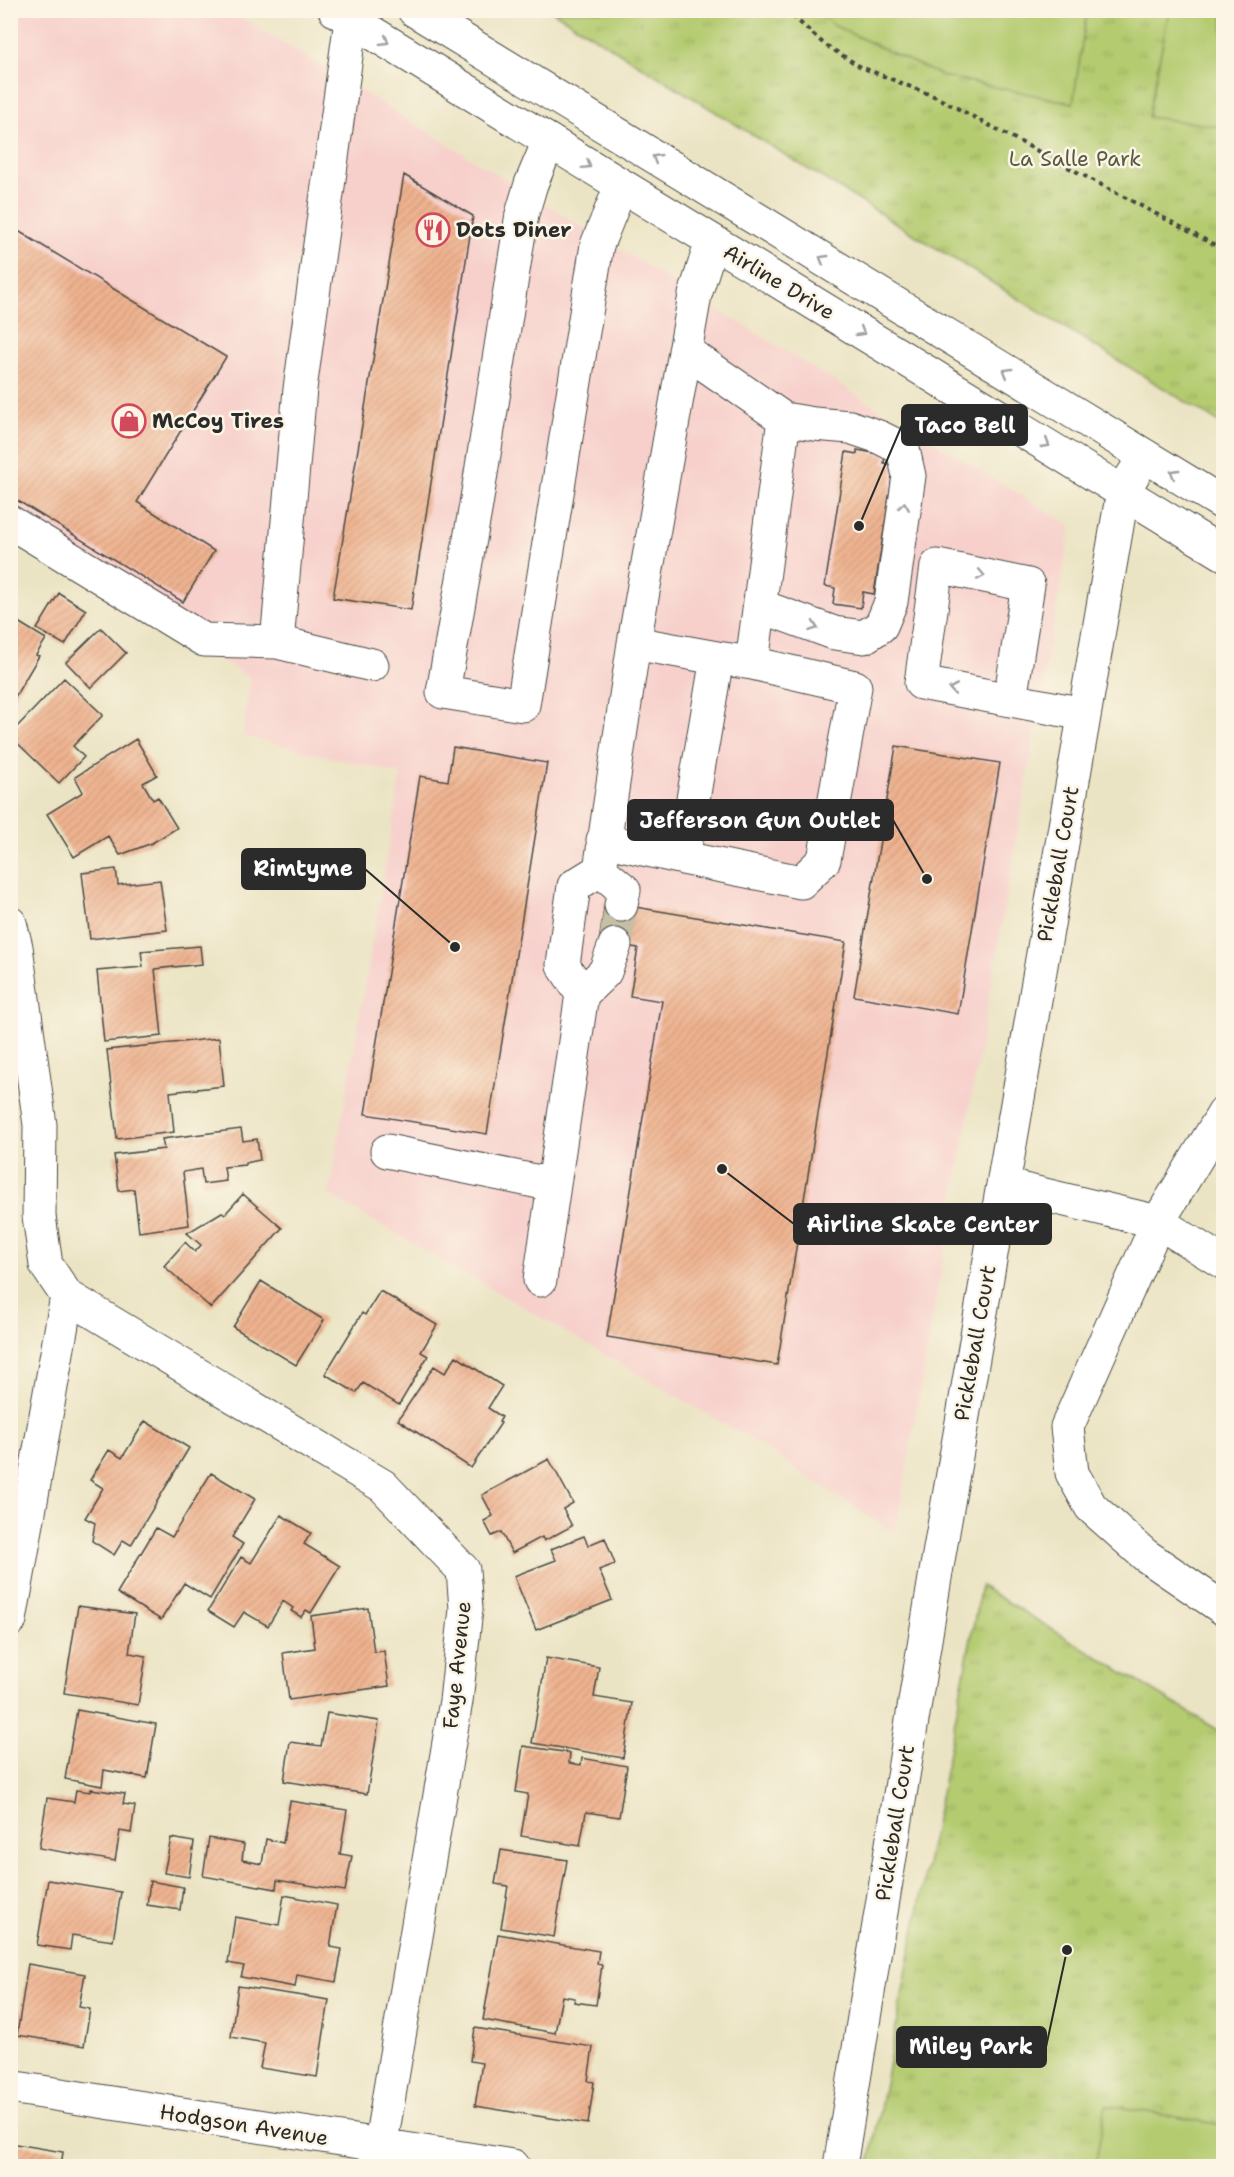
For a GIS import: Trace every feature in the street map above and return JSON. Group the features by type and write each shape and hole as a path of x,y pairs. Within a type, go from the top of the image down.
{"main road":[{"name":"Airline Drive","path":"414,10 1224,504"},
{"name":"Airline Drive","path":"343,15 1224,554"},
{"path":"277,642 300,389 343,15"},
{"path":"549,141 531,184 522,214 478,494 443,692 523,705 597,245 621,186"},
{"path":"582,994 563,965 572,897 574,886 602,855 634,643 696,288 712,241"},
{"path":"686,351 784,419 850,427 903,448 909,476 891,602 881,626 864,638 834,633 760,606"},
{"path":"752,663 784,419"},
{"name":"Pickleball Court","path":"840,2166 933,1589 1123,491 1145,456"},
{"path":"10,522 204,640 277,642 372,665"},
{"path":"1010,699 1028,585 937,566 921,683 1084,714"},
{"path":"602,855 683,858 801,882 824,860 855,687 752,663 634,643"},
{"path":"683,858 717,658"},
{"path":"602,855 624,890 621,905"},
{"path":"10,923 16,947 40,1125 39,1216 46,1265 67,1296 10,1620"},
{"path":"540,1280 582,994 605,972 615,945"},
{"path":"1224,1113 1158,1222 1067,1427 1072,1473 1091,1508 1145,1555 1224,1609"},
{"path":"387,1151 554,1185"},
{"path":"1003,1185 1158,1222 1224,1263"},
{"name":"Faye Avenue","path":"67,1296 382,1486 463,1570 466,1609 456,1701 378,2157"},
{"name":"Hodgson Avenue","path":"10,2087 378,2157 513,2166"}],"path":[{"path":"786,10 825,44 861,66 936,98 1224,250"}],"shaded area":[{"path":"10,11 231,11 1071,526 895,1534 752,1440 329,1195 401,774 243,736 250,678 11,534"}],"green space":[{"name":"La Salle Park","path":"552,11 1223,11 1223,425"},
{"path":"816,11 1087,11 1073,103 942,76 835,26"},
{"path":"1169,11 1223,11 1223,127 1148,117"},
{"path":"981,1586 1223,1733 1223,2166 869,2166"},
{"path":"1106,2105 1223,2125 1223,2166 1095,2166"}],"building":[{"path":"404,175 473,216 411,610 333,598"},
{"path":"10,226 226,357 137,502 214,551 183,602 10,496"},
{"path":"857,450 885,455 884,463 894,465 874,594 863,592 861,608 833,604 835,588 825,586 846,452 857,454"},
{"path":"59,593 86,610 65,645 37,629"},
{"path":"10,617 46,639 36,655 39,656 13,700 10,699"},
{"path":"101,628 126,653 91,688 66,662"},
{"path":"64,678 103,715 73,746 84,757 59,783 10,734"},
{"path":"136,739 157,775 143,783 153,800 158,797 177,828 152,843 120,855 108,836 74,857 47,814 83,792 75,777"},
{"path":"896,746 1000,763 958,1014 854,996"},
{"path":"453,747 547,763 487,1134 365,1114 420,776 448,781"},
{"path":"116,869 118,885 160,880 167,930 90,939 82,873"},
{"path":"605,902 846,942 777,1365 607,1337 662,1001 630,996 638,948 599,942"},
{"path":"200,946 202,964 155,969 162,1036 104,1042 97,971 143,967 141,951"},
{"path":"219,1038 224,1086 170,1092 174,1132 117,1139 107,1050"},
{"path":"241,1129 243,1141 257,1139 260,1160 245,1163 245,1165 224,1167 226,1181 203,1184 201,1169 183,1172 189,1225 139,1232 134,1189 119,1191 114,1155 164,1149 162,1139"},
{"path":"243,1194 282,1228 211,1308 164,1266 185,1242 195,1252 201,1245 187,1233 222,1212 225,1214"},
{"path":"261,1281 324,1320 296,1365 233,1327"},
{"path":"380,1291 437,1325 421,1352 428,1356 399,1405 363,1383 356,1393 325,1374 362,1313 365,1315"},
{"path":"456,1356 502,1386 488,1408 502,1417 499,1422 501,1423 471,1468 398,1420 434,1366 445,1373"},
{"path":"145,1421 189,1448 131,1545 123,1540 114,1555 92,1541 95,1523 85,1518 103,1488 90,1480 109,1450 122,1458"},
{"path":"549,1459 573,1503 563,1509 572,1526 544,1541 542,1537 512,1553 501,1532 492,1536 484,1521 493,1516 482,1495"},
{"path":"211,1473 255,1499 232,1537 243,1544 210,1599 184,1583 161,1620 117,1593 156,1528 172,1537"},
{"path":"281,1515 311,1533 304,1544 340,1566 311,1613 306,1610 301,1617 291,1611 293,1608 283,1601 268,1626 244,1612 234,1627 208,1611 241,1557 251,1563"},
{"path":"584,1536 588,1545 605,1538 615,1564 599,1570 612,1600 536,1630 514,1576 556,1560 551,1549"},
{"path":"78,1606 135,1614 129,1653 146,1656 138,1705 64,1693"},
{"path":"368,1608 374,1652 384,1651 389,1686 289,1700 283,1653 315,1648 311,1616"},
{"path":"546,1658 599,1667 594,1697 632,1703 623,1758 532,1743"},
{"path":"77,1710 156,1724 147,1778 104,1770 102,1786 65,1779"},
{"path":"327,1713 379,1721 367,1794 284,1781 290,1742 321,1746"},
{"path":"523,1746 570,1753 569,1763 581,1765 582,1758 627,1766 619,1817 586,1812 580,1846 521,1836 528,1794 516,1792"},
{"path":"91,1789 125,1794 123,1804 135,1806 131,1833 120,1831 115,1861 39,1848 47,1798 74,1802 76,1790 91,1792"},
{"path":"290,1801 347,1810 340,1854 352,1856 345,1891 277,1880 276,1889 203,1876 209,1838 244,1844 242,1860 262,1864 266,1839 283,1843"},
{"path":"171,1838 194,1842 189,1877 164,1873"},
{"path":"501,1850 567,1860 554,1937 501,1928 508,1886 495,1884"},
{"path":"48,1880 121,1892 113,1941 72,1935 70,1950 37,1945"},
{"path":"150,1881 183,1887 180,1910 147,1905"},
{"path":"284,1895 337,1905 330,1947 342,1949 336,1982 297,1975 295,1987 241,1977 244,1966 228,1963 235,1917 279,1925"},
{"path":"498,1934 599,1951 597,1964 602,1965 596,2005 574,2002 575,1998 562,1996 555,2033 483,2020"},
{"path":"28,1964 85,1974 79,2007 90,2009 84,2046 17,2035"},
{"path":"238,1986 329,2000 317,2077 260,2068 265,2043 231,2037"},
{"path":"475,2028 593,2047 588,2081 594,2082 588,2124 475,2106 482,2063 470,2061"},
{"path":"10,2143 63,2152 61,2166 10,2166"}],"tunnel":[{"path":"615,945 621,905"}],"place":[{"name":"Dots Diner","path":"433,230"},
{"name":"McCoy Tires","path":"129,421"},
{"name":"Taco Bell","path":"859,526"},
{"name":"Jefferson Gun Outlet","path":"927,879"},
{"name":"Rimtyme","path":"455,947"},
{"name":"Airline Skate Center","path":"722,1169"},
{"name":"Miley Park","path":"1067,1950"}]}
